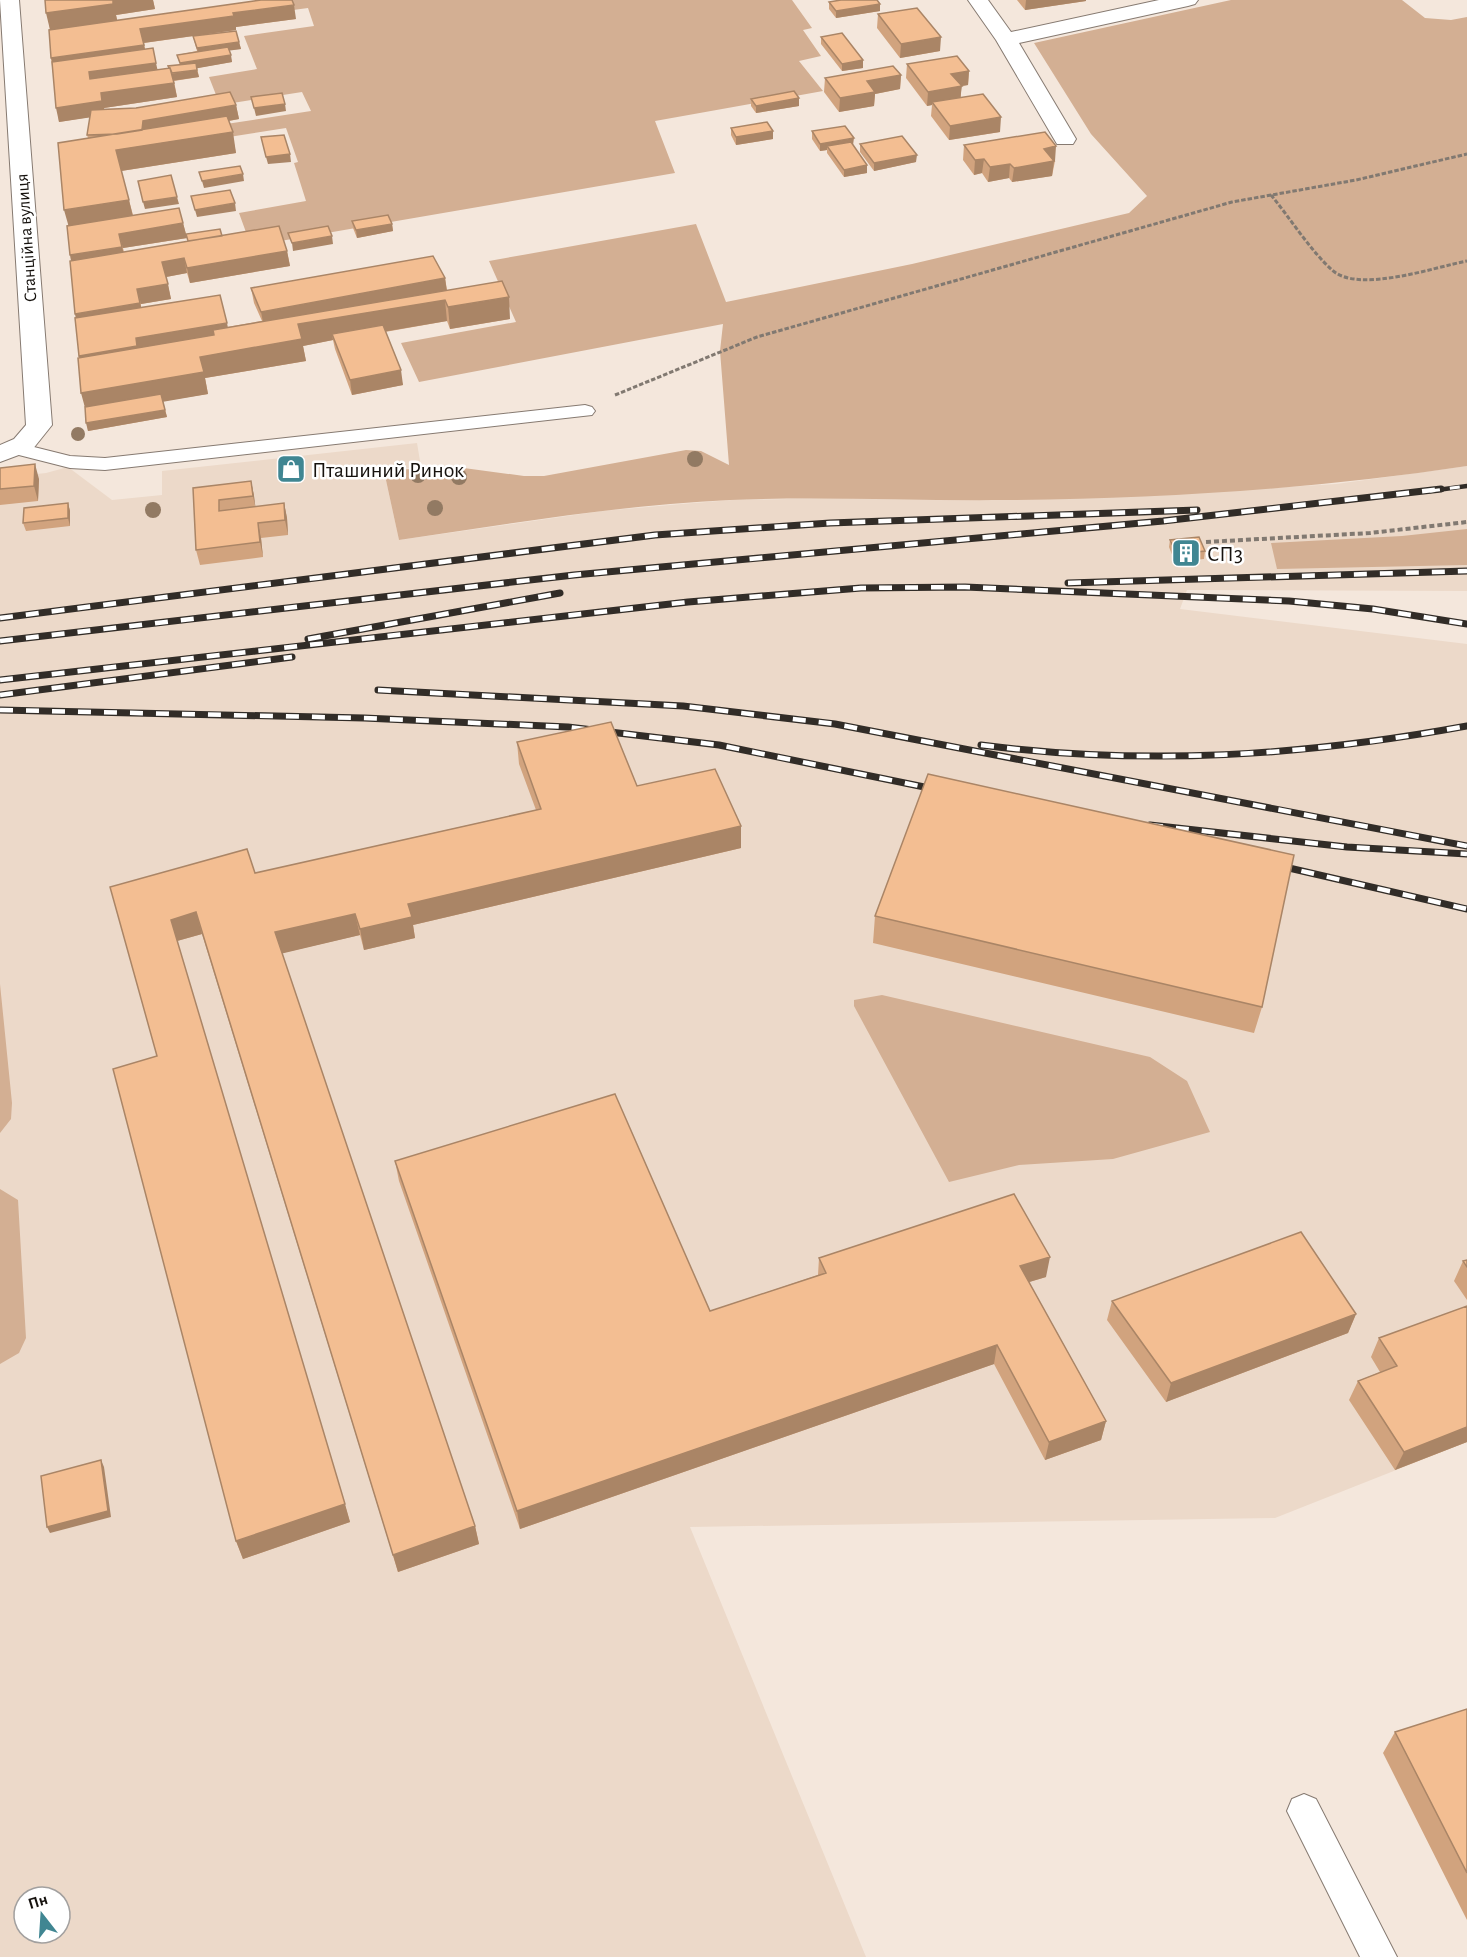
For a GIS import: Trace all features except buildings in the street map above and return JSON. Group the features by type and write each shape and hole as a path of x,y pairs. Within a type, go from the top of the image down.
{"street":[{"name":"Станційна вулиця","path":"9,0 39,425 32,438 9,452"},
{"path":"978,0 1006,39 1065,139"},
{"path":"1006,39 1188,0"}],"lane":[{"path":"9,452 70,462 105,464 585,411"},
{"path":"1304,1810 1379,1957"}],"path":[{"path":"585,411 625,390 757,337 1232,202 1356,180 1467,154"},
{"path":"1271,194 1333,271 1346,278 1360,281 1374,280 1467,261"},
{"path":"1206,542 1370,533 1467,522"}],"shaded area":[{"path":"289,0 792,0 812,28 803,30 821,56 799,61 823,91 655,121 675,173 251,246 239,213 306,201 294,163 298,162 286,128 184,144 180,131 311,111 302,92 220,105 209,77 257,69 244,36 314,26 308,8 293,10"},
{"path":"1231,0 1402,0 1425,18 1451,20 1467,17 1467,466 1295,487 1179,495 971,500 799,498 688,502 564,516 399,540 384,471 449,466 524,476 544,476 686,450 701,451 729,465 720,351 723,324 419,382 401,343 516,322 489,261 696,224 726,302 912,264 1129,213 1147,196 1091,134 1034,43"},
{"path":"417,443 421,467 384,471 399,540 602,511 732,500 1219,491 1336,484 1467,466 1467,591 1187,590 1180,609 1467,644 1467,1442 1275,1518 690,1527 866,1957 0,1957 0,478 46,473 68,467 112,500 162,495 162,471"},
{"path":"1467,529 1467,565 1277,569 1271,543 1402,536"},
{"path":"0,984 12,1103 11,1119 0,1133"},
{"path":"882,995 1150,1057 1187,1081 1210,1132 1113,1159 1019,1165 949,1182 854,1006 854,1000"},
{"path":"0,1189 18,1200 26,1338 19,1353 0,1364"}],"railway":[{"path":"1430,491 1467,486"},
{"path":"0,641 574,575 1163,521 1441,489"},
{"path":"0,618 655,535 830,523 1197,510"},
{"path":"1068,583 1467,571"},
{"path":"0,680 688,602 861,588 965,587 1289,601 1373,609 1467,624"},
{"path":"308,639 560,593"},
{"path":"0,695 292,657"},
{"path":"378,690 683,706 835,724 1467,846"},
{"path":"0,710 364,718 568,727 719,745 939,790"},
{"path":"981,745 1104,755 1225,755 1345,745 1467,726"},
{"path":"1150,825 1347,847 1467,854"},
{"path":"1276,865 1467,909"}],"place":[{"name":"Пташиний Ринок","path":"291,469"},
{"name":"СП3","path":"1186,553"}]}
